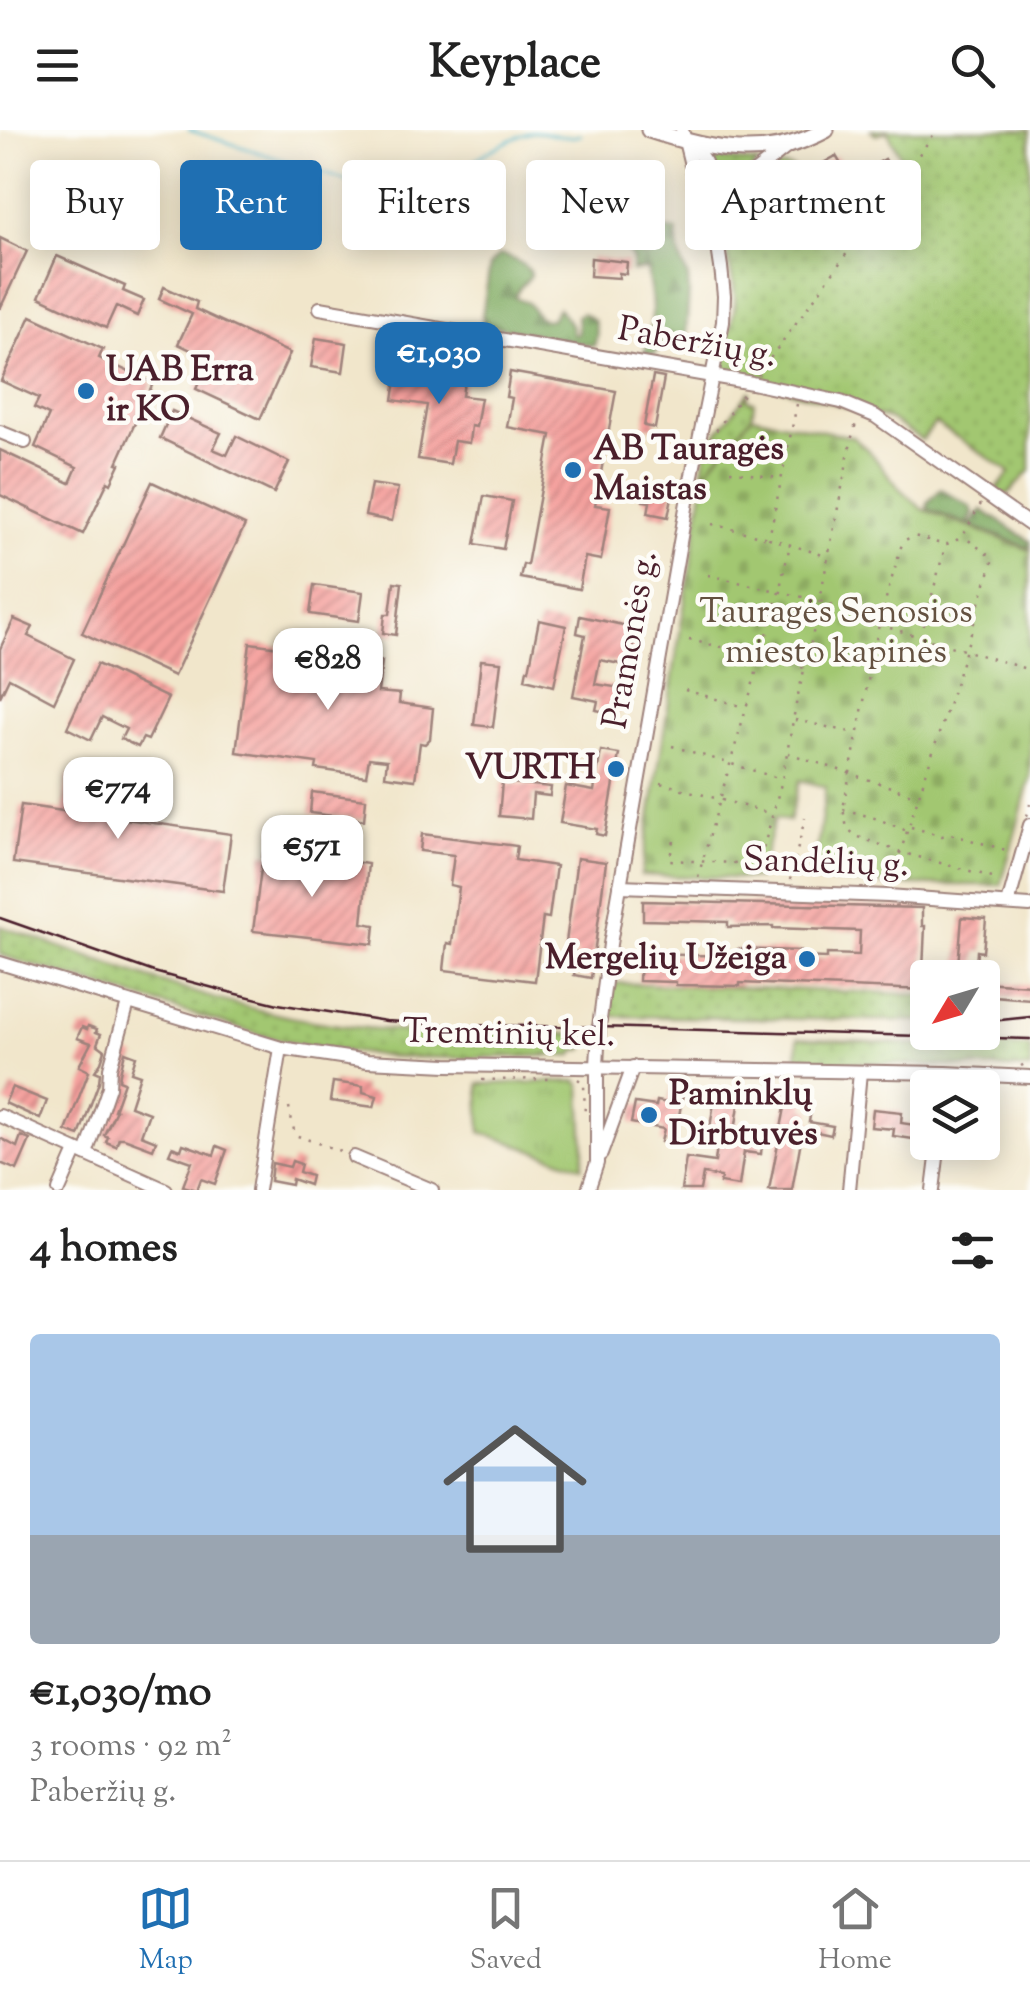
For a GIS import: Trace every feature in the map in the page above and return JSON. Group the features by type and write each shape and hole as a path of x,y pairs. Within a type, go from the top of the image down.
{"main road":[{"path":"650,130 748,151 786,147 826,130"}],"street":[{"name":"Pramonės g.","path":"684,136 704,160"},
{"path":"770,160 786,147"},
{"name":"Pramonės g.","path":"597,1163 597,1066 605,981 690,485 723,322 724,296 717,250"},
{"name":"Paberžių g.","path":"320,308 752,384 861,409 1030,525"},
{"path":"0,432 25,442"},
{"path":"1008,904 1030,826"},
{"name":"Sandėlių g.","path":"620,886 888,896 1030,906"},
{"name":"Tremtinių kel.","path":"0,963 281,1048 328,1057 386,1062 860,1072 910,1077"},
{"path":"59,1190 81,1153 109,1087 110,1068 128,1003"},
{"path":"258,1190 281,1048"},
{"path":"588,1190 633,1067"},
{"path":"849,1190 860,1072"},
{"name":"Tremtinių kel.","path":"1000,1078 1030,1077"},
{"path":"596,1105 603,1111 618,1110"},
{"path":"0,1116 166,1190"},
{"path":"354,1157 432,1190"},
{"path":"933,1190 937,1160"}],"path":[{"path":"706,445 938,130"},
{"path":"769,538 799,393"},
{"path":"674,841 669,860 759,864 782,780 861,409"},
{"path":"730,471 780,478"},
{"path":"988,494 956,541 946,544 919,536 904,540 879,622 842,809 847,828 856,836 996,878"},
{"path":"712,524 828,556"},
{"path":"888,896 992,563 964,534"},
{"path":"920,637 946,544"},
{"path":"695,888 790,545"},
{"path":"708,575 820,601 1030,670"},
{"path":"689,640 804,668"},
{"path":"686,690 746,708"},
{"path":"793,720 857,733"},
{"path":"672,746 782,780"},
{"path":"787,752 920,796"},
{"path":"662,783 774,815"},
{"path":"842,809 909,829 950,834 1006,850"},
{"path":"787,892 805,818"},
{"path":"578,1078 584,1084 585,1122"},
{"path":"482,1080 559,1079"},
{"path":"289,1107 295,1135 354,1157"}],"green space":[{"path":"871,130 1030,130 1030,471 1007,495 995,492 1010,472 935,423 922,440 889,419 724,372 735,303 727,250 921,250 921,160 903,160 887,131 876,135"},
{"path":"665,229 677,231 679,254 688,278 686,335 681,339 667,333 655,354 644,354 652,318 648,269 632,271 633,260 627,250 651,255 655,250 665,250"},
{"path":"499,255 518,262 531,276 515,297 528,303 545,320 551,319 558,308 571,324 573,335 578,334 577,316 582,313 594,320 594,346 483,324 490,265"},
{"path":"750,390 747,400 754,402 752,416 703,470 708,445"},
{"name":"Tauragės Senosios miesto kapinės","path":"752,416 852,437 922,509 1030,550 1030,778 1001,885 813,880 826,787 800,780 789,821 775,818 758,879 641,875 706,471"},
{"path":"941,489 971,507 973,514 968,523 982,510 1030,541 1030,548 927,509 928,502"},
{"path":"0,926 252,1009 339,1025 400,1031 585,1034 584,1049 573,1055 466,1058 393,1057 306,1046 0,955"},
{"path":"610,984 910,995 910,1021 607,1016"},
{"path":"798,1038 910,1044 910,1050 1030,1047 1030,1069 797,1060"},
{"path":"577,1081 581,1086 582,1167 481,1132 479,1084"}],"building":[{"path":"0,238 27,251 0,309"},
{"path":"57,256 125,286 123,291 144,300 137,316 116,306 106,328 39,297"},
{"path":"591,258 627,262 626,274 619,273 619,278 590,276"},
{"path":"164,287 197,302 195,309 290,353 260,419 196,389 210,359 178,344 192,314 159,299"},
{"name":"UAB Erra ir KO","path":"31,316 103,349 99,358 153,383 117,463 120,464 83,534 0,495 0,450 70,483 77,467 35,447 49,415 34,408 39,398 1,381"},
{"path":"316,338 347,343 343,372 311,367"},
{"path":"411,358 456,365 454,381 464,382 462,396 481,398 469,443 454,441 450,464 418,459 427,405 393,400 397,374 408,376"},
{"name":"AB Tauragės Maistas","path":"510,372 616,391 595,505 610,507 601,560 585,557 579,589 520,578 523,564 527,565 551,435 507,427 512,398 506,397"},
{"path":"653,376 664,378 655,428 644,426"},
{"path":"172,411 221,433 213,449 227,455 236,436 289,462 274,493 160,438"},
{"path":"152,482 245,525 174,676 82,633"},
{"path":"646,482 674,487 668,517 648,513 650,502 643,501"},
{"path":"371,484 398,488 392,521 365,516"},
{"path":"484,496 512,501 503,549 475,544"},
{"path":"394,582 402,583 396,635 383,633"},
{"path":"314,585 363,592 359,621 310,614"},
{"path":"580,616 637,628 633,650 638,651 637,661 626,660 625,665 600,660 595,684 621,688 617,714 596,710 598,701 573,696 585,635 577,633"},
{"path":"14,619 33,627 28,636 74,659 54,702 9,678 0,697 0,649"},
{"path":"539,620 566,626 554,686 525,679"},
{"path":"250,643 382,661 378,692 400,694 399,703 433,708 430,739 420,743 415,780 385,776 387,760 369,758 366,776 316,769 317,763 236,752"},
{"path":"481,660 501,662 493,727 474,725"},
{"path":"97,664 168,698 148,740 143,738 138,747 121,739 126,729 102,717 91,740 67,728"},
{"path":"601,751 619,754 605,836 596,834 597,829 560,823 566,786 594,791"},
{"path":"68,775 109,780 104,816 231,834 223,891 13,863 21,805 63,811"},
{"path":"502,782 551,787 550,796 533,794 531,819 499,816"},
{"path":"312,792 366,799 364,820 310,813"},
{"path":"422,834 517,846 515,860 556,866 549,918 543,917 535,981 444,970 447,943 452,944 459,887 450,885 454,855 420,851"},
{"path":"263,853 301,857 301,863 332,867 333,863 347,865 347,861 368,864 362,923 375,925 373,944 253,931"},
{"path":"577,858 606,862 591,978 574,975 577,952 565,950"},
{"path":"643,901 922,908 923,960 910,960 910,989 639,981 640,954 738,956 738,949 800,951 800,957 859,955 860,931 643,920"},
{"path":"962,917 986,919 983,952 977,951 976,960 958,960"},
{"path":"1000,983 1030,985 1030,999 1000,996"},
{"path":"88,1026 101,1034 97,1044 105,1050 95,1071 100,1073 99,1082 79,1136 66,1131 89,1071 79,1066 91,1043 77,1038 82,1027"},
{"path":"125,1052 136,1056 131,1072 140,1075 130,1106 149,1113 141,1135 156,1141 153,1149 124,1138 119,1138 116,1146 106,1142 108,1137 104,1135 124,1082 119,1080"},
{"path":"333,1082 363,1086 363,1092 377,1096 374,1107 330,1101"},
{"path":"672,1086 684,1088 674,1144 661,1142 664,1129 631,1123 635,1103 668,1103"},
{"path":"12,1087 47,1101 40,1119 5,1103"},
{"path":"789,1087 807,1091 804,1108 811,1110 809,1122 833,1126 831,1135 803,1129 792,1190 769,1190"},
{"path":"714,1102 739,1105 735,1131 763,1134 761,1154 744,1152 739,1186 720,1183 721,1177 703,1174 700,1190 681,1190 686,1158 715,1162 719,1129 710,1128"},
{"path":"873,1109 902,1112 901,1123 910,1124 910,1139 893,1136 894,1129 871,1127"},
{"path":"21,1136 30,1140 17,1170 0,1163 0,1138 17,1147"},
{"path":"183,1144 214,1155 217,1146 227,1150 215,1184 201,1179 197,1190 183,1186 192,1162 169,1154 172,1147 181,1150"},
{"path":"292,1161 301,1164 299,1172 311,1176 309,1185 292,1179 291,1185 270,1181 272,1163 290,1167"}],"waterway":[{"path":"189,130 444,212 452,207 457,175 492,150 533,132 581,135"}],"railway":[{"path":"0,918 154,972 221,990 278,1004 386,1021 1030,1039"},
{"path":"1000,1020 1030,1017"}],"place":[{"name":"UAB Erra ir KO","path":"86,391"},
{"name":"AB Tauragės Maistas","path":"573,470"},
{"name":"VURTH","path":"616,769"},
{"name":"Mergelių Užeiga","path":"807,959"},
{"name":"Paminklų Dirbtuvės","path":"649,1115"}]}
